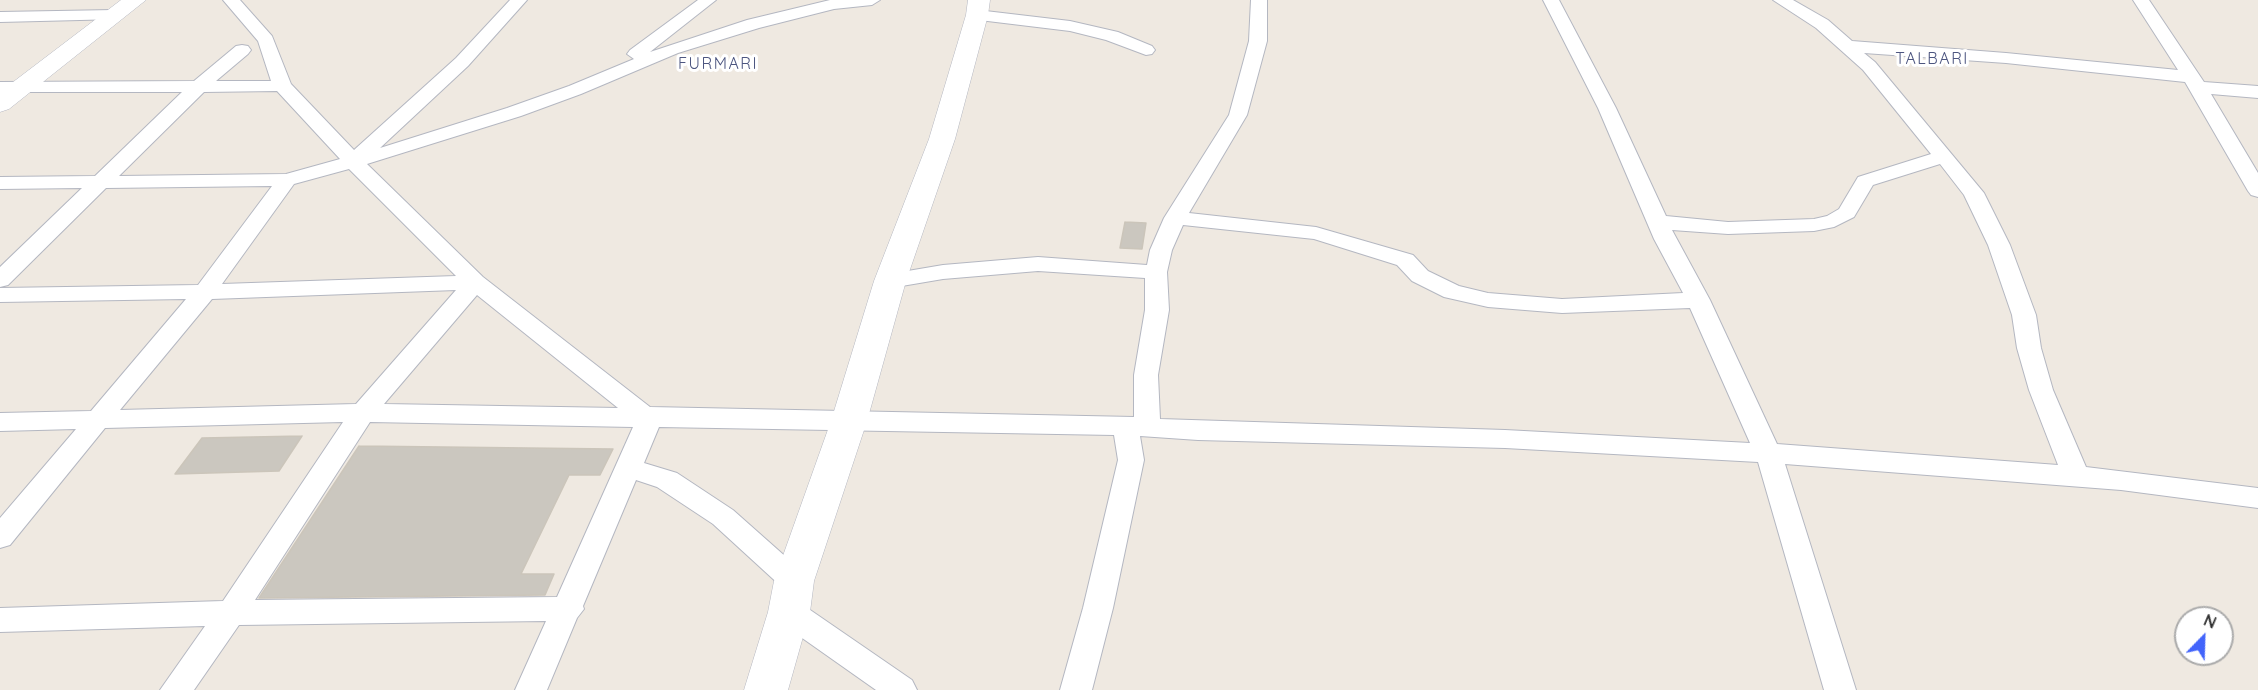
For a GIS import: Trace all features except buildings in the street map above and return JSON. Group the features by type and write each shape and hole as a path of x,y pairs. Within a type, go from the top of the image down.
{"street":[{"path":"0,104 11,87 135,0"},
{"path":"231,0 266,40 282,86 353,161 476,282 648,416"},
{"path":"353,161 462,62 519,0"},
{"path":"608,75 708,0"},
{"path":"0,183 287,180 425,141 503,116 575,90 672,49 753,24 834,4 872,0"},
{"path":"1076,690 1098,608 1131,460 1158,310 1156,272 1161,250 1175,218 1238,115 1258,41 1259,0"},
{"path":"1551,0 1607,108 1658,222 1698,300 1769,455 1840,690"},
{"path":"1781,0 1822,24 1869,66 1974,194 1999,245 2024,315 2028,348 2041,390 2076,476"},
{"path":"2141,0 2195,82 2258,191"},
{"path":"766,690 792,596 849,421 890,281 942,140 978,8 1112,36 1146,50"},
{"path":"0,17 114,15"},
{"path":"1845,46 2006,58 2258,92"},
{"path":"0,280 198,87 242,50"},
{"path":"11,87 282,86"},
{"path":"1658,222 1728,228 1814,225 1834,221 1848,213 1865,181 1942,157"},
{"path":"0,537 205,292 287,180"},
{"path":"1175,218 1316,233 1406,261 1420,276 1452,292 1488,300 1562,306 1698,300"},
{"path":"890,281 943,272 1038,264 1156,272"},
{"path":"0,295 205,292 476,282"},
{"path":"176,690 231,613 363,412 476,282"},
{"path":"0,422 363,412 1137,426 1198,431 1505,439 1853,458 2076,476 2258,498"},
{"path":"531,690 630,468 648,416"},
{"path":"630,468 668,480 723,517 792,596 901,690"},
{"path":"0,620 231,613 568,609"}],"district":[{"name":"TALBARI","path":"1932,59"},
{"name":"FURMARI","path":"718,64"}]}
